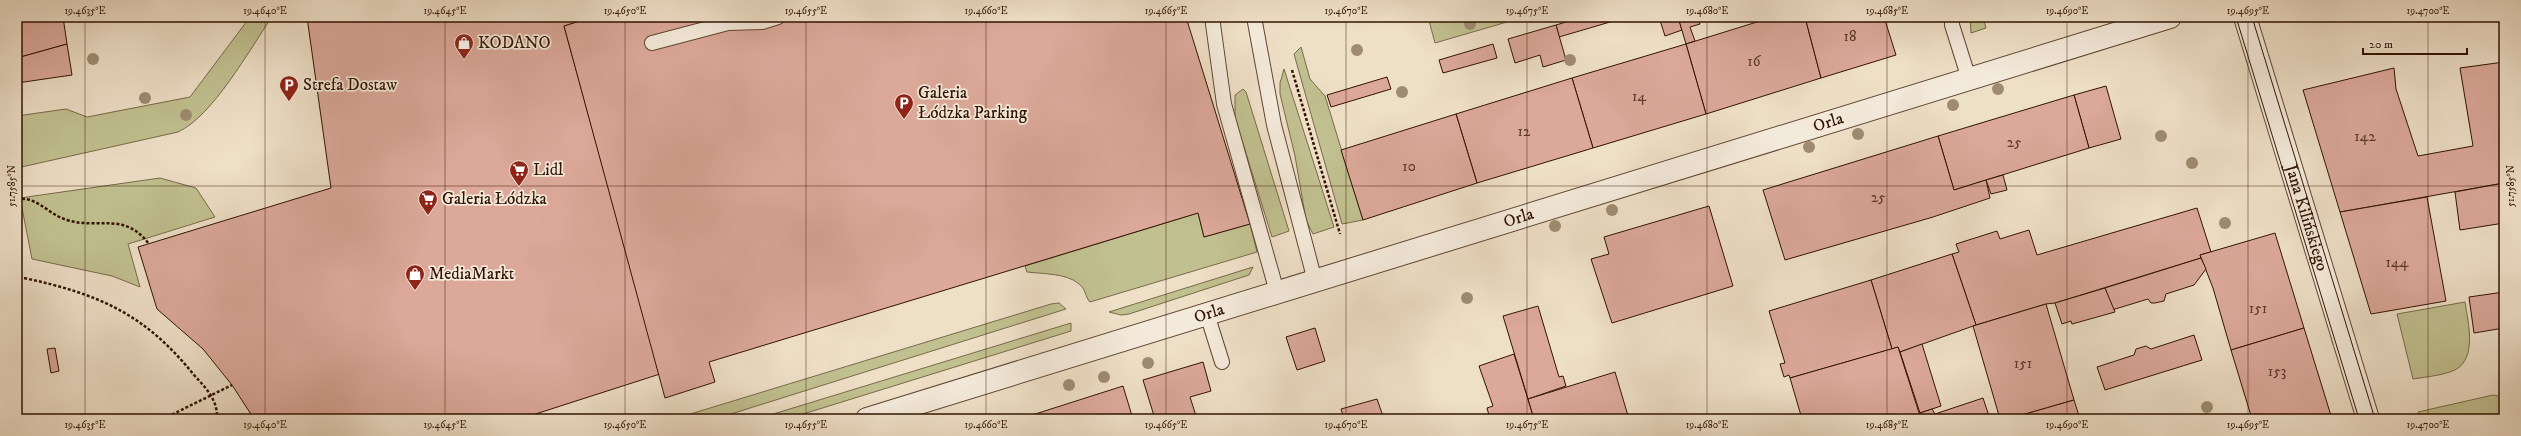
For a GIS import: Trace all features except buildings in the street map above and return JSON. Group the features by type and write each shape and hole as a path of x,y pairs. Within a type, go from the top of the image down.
{"street":[{"name":"Orla","path":"867,419 2170,17"},
{"name":"Jana Kilińskiego","path":"2245,17 2368,419"}],"lane":[{"path":"652,43 728,23 762,22 778,17"},
{"path":"1212,17 1224,104 1277,292"},
{"path":"1254,17 1274,125 1315,281"},
{"path":"1952,17 1952,25 1969,79"},
{"path":"1207,314 1222,362"}],"path":[{"path":"1290,63 1340,234"},
{"path":"17,199 37,202 67,220 128,226 140,232 149,244"},
{"path":"24,278 84,293 118,308 149,328 178,355 212,396 217,410 217,419"},
{"path":"163,419 232,385"}],"shaded area":[{"path":"250,17 272,17 230,81 204,112 191,124 178,132 17,168 17,116 66,109 87,117 190,97"},
{"path":"1428,17 1524,17 1435,43"},
{"path":"1970,17 1983,17 1986,28 1971,33"},
{"path":"1301,47 1310,79 1325,96 1363,220 1342,224 1294,54"},
{"path":"1284,69 1334,227 1313,234 1306,220 1295,156 1280,94 1280,83"},
{"path":"1243,89 1246,92 1289,231 1272,237 1235,118 1235,95"},
{"path":"160,178 196,188 215,217 128,244 140,287 112,276 32,259 20,198"},
{"path":"1198,213 1204,237 1250,224 1257,252 1090,302 1083,288 1074,280 1061,276 1027,272 1025,266"},
{"path":"1253,267 1249,275 1129,314 1121,315 1109,312"},
{"path":"2465,302 2470,342 2465,360 2459,367 2450,372 2413,379 2397,314"},
{"path":"1059,303 1066,309 715,419 674,419 1051,304"},
{"path":"1071,323 1071,331 787,419 757,419"},
{"path":"2493,395 2504,397 2504,419 2420,419 2418,412"}],"tram line":[{"path":"2236,17 2359,419"},
{"path":"2252,17 2375,419"}],"place":[{"name":"KODANO","path":"464,60"},
{"name":"Strefa Dostaw","path":"289,102"},
{"name":"Galeria Łódzka Parking","path":"904,120"},
{"name":"Lidl","path":"519,187"},
{"name":"Galeria Łódzka","path":"428,216"},
{"name":"MediaMarkt","path":"415,291"}]}
